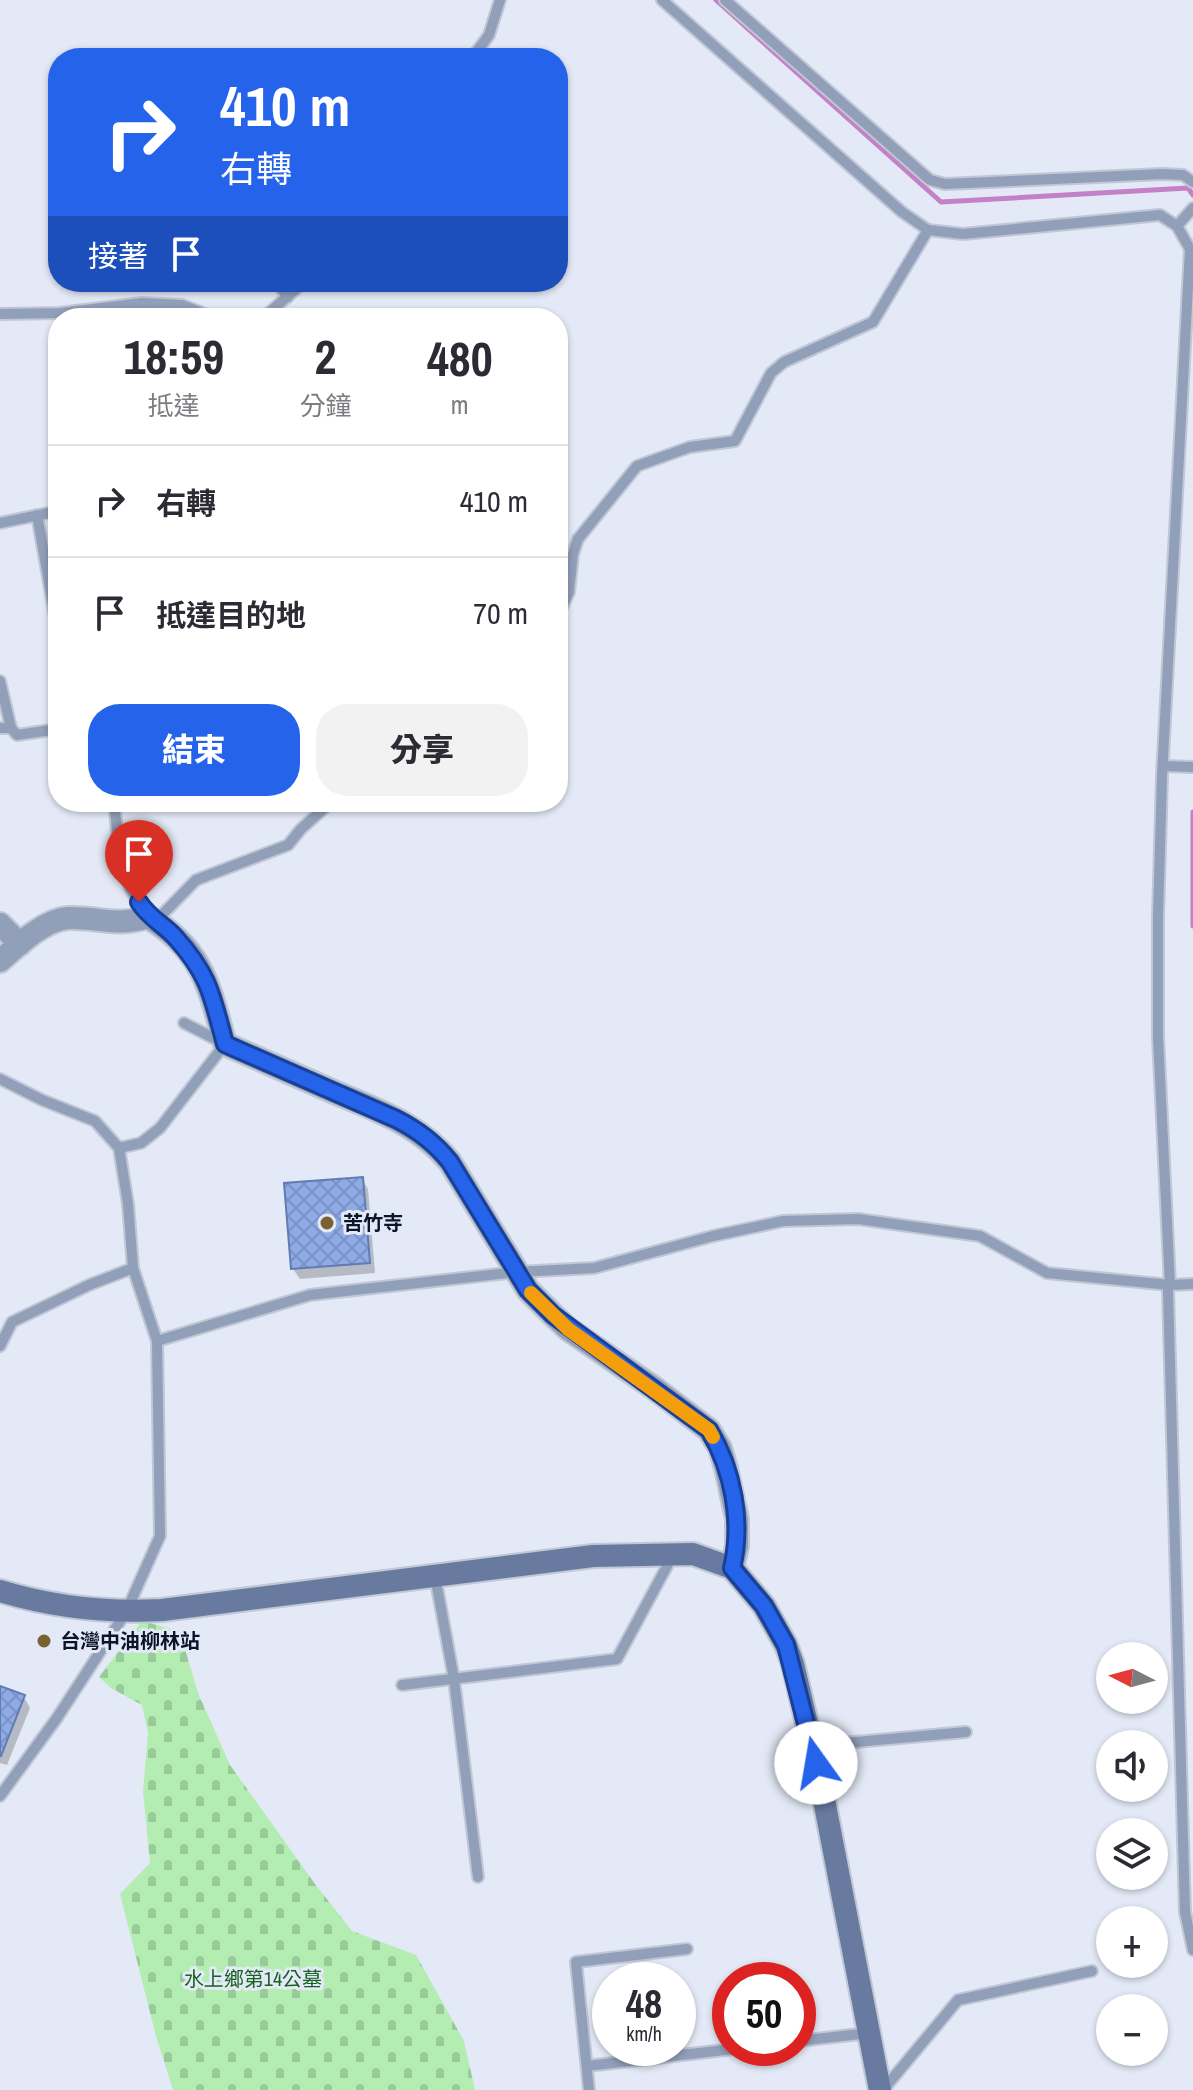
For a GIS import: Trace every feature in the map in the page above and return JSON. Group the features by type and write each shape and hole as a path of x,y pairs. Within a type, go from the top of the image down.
{"main road":[{"path":"0,1591 43,1602 126,1612 593,1556 693,1554 732,1568 764,1606 786,1645 812,1746 881,2090"}],"street":[{"path":"0,961 53,922 66,918 127,923 152,919 166,927 198,963 208,980 225,1044 412,1127 436,1145 450,1162 528,1290 568,1329 709,1430 723,1458 737,1519 737,1546 732,1568"},
{"path":"0,924 20,944"}],"lane":[{"path":"479,48 489,35 500,0"},
{"path":"662,0 902,212 928,230 963,234 1160,215 1177,226 1190,249 1163,766 1158,1037 1170,1285 1185,1912 1193,1950"},
{"path":"725,0 930,180 945,184 1162,174 1183,175 1193,182"},
{"path":"1177,226 1193,208"},
{"path":"568,594 578,539 637,466 690,447 735,441 771,373 784,362 873,322 928,230"},
{"path":"284,292 288,297"},
{"path":"275,308 293,292"},
{"path":"101,308 142,303 190,308"},
{"path":"0,314 48,313"},
{"path":"0,523 48,513"},
{"path":"37,515 48,577"},
{"path":"0,681 5,728 17,735 48,730"},
{"path":"1163,766 1193,767"},
{"path":"115,812 120,858 130,888 152,919 196,880 288,845 320,812"},
{"path":"119,1148 141,1143 160,1128 225,1044 184,1023"},
{"path":"0,1079 95,1121 119,1148 128,1204 133,1268 157,1341 160,1536 126,1612 57,1718 0,1796"},
{"path":"157,1341 310,1295 517,1272 594,1268 783,1221 858,1219 980,1236 1047,1273 1170,1285 1193,1284"},
{"path":"0,1346 12,1322 89,1285 133,1268"},
{"path":"402,1685 617,1659 674,1554"},
{"path":"435,1576 454,1679 478,1877"},
{"path":"812,1746 966,1732"},
{"path":"589,2090 576,1962 687,1949"},
{"path":"881,2090 958,2000 1092,1971"},
{"path":"816,2039 869,2033"},
{"path":"587,2066 712,2051"}],"green space":[{"name":"水上鄉第14公墓","path":"142,1621 175,1630 185,1649 198,1693 230,1765 352,1931 416,1955 464,2041 475,2090 173,2090 120,1894 150,1863 143,1791 148,1733 142,1705 111,1688 99,1677"}],"building":[{"name":"苦竹寺","path":"363,1177 370,1263 291,1269 284,1183"},
{"path":"0,1686 25,1695 1,1756 0,1755"}],"waterway":[{"path":"716,0 941,202 1188,188 1193,195"},
{"path":"1193,812 1193,926"}],"slow traffic":[{"path":"531,1293 568,1329 654,1388 709,1430 713,1437"}],"place":[{"name":"苦竹寺","path":"327,1223"},
{"name":"台灣中油柳林站","path":"44,1641"}],"route":[{"path":"139,902 148,917 166,927 198,963 208,980 225,1044 396,1119 436,1145 450,1162 528,1290 568,1329 709,1430 720,1448 737,1519 737,1546 732,1568 764,1606 786,1645 816,1763"}]}
